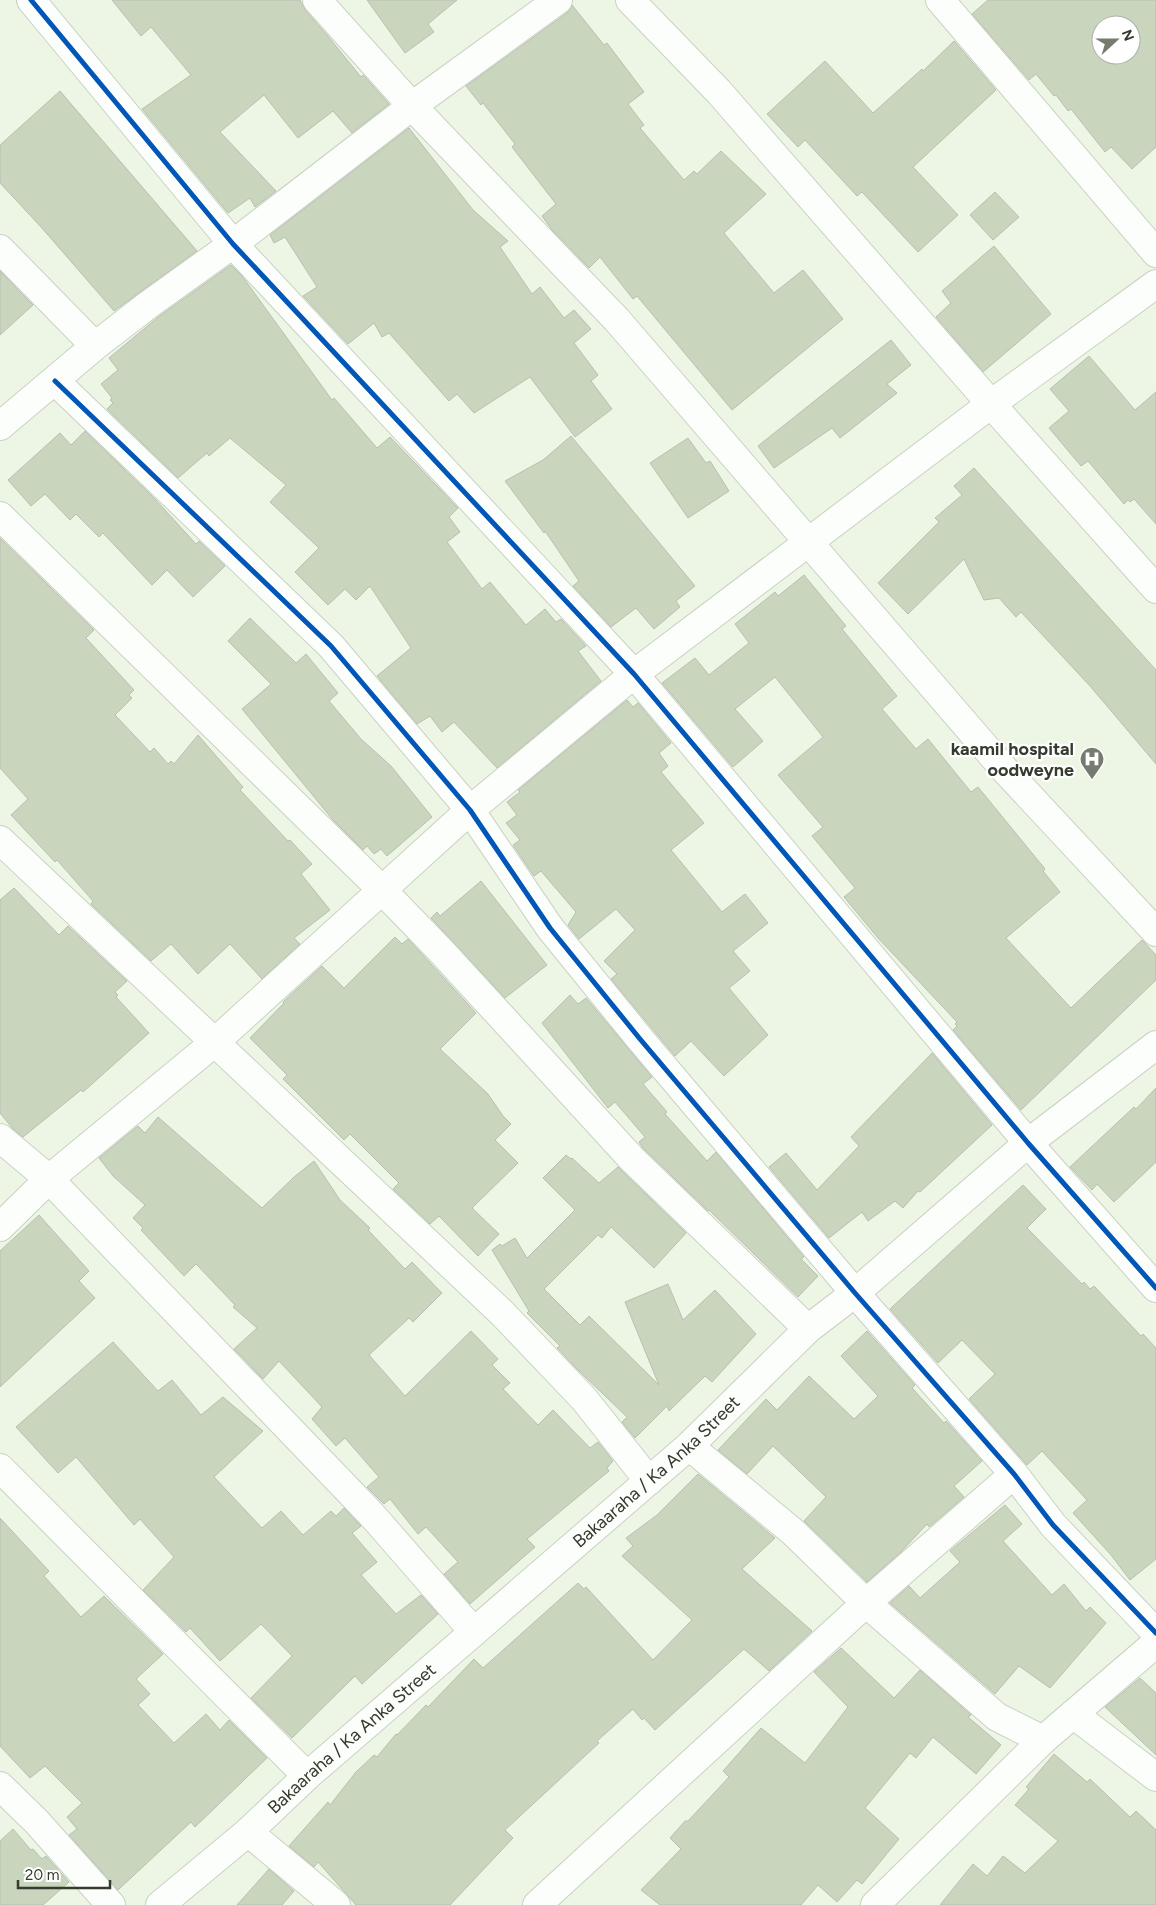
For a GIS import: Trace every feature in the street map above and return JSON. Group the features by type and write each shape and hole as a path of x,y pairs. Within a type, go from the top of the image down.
{"street":[{"path":"31,0 233,244 634,674 1028,1143 1156,1288"},
{"path":"317,0 412,106 617,320 1004,769 1156,932"},
{"path":"0,426 148,305 233,244 412,106 558,0"},
{"path":"630,0 719,92 1156,590"},
{"path":"940,0 1156,253"},
{"path":"0,249 96,346"},
{"path":"0,1226 49,1179 216,1042 470,810 634,674 991,404 1156,284"},
{"path":"55,381 331,646 470,810 550,928 640,1040 855,1293 1014,1474 1053,1525 1156,1633"},
{"path":"0,516 382,890 442,952 632,1159 808,1329"},
{"path":"0,840 502,1314 584,1399 649,1482"},
{"name":"Bakaaraha / Ka Anka Street","path":"160,1905 248,1832 306,1776 649,1482 689,1446 808,1329 855,1293 1028,1143 1156,1045"},
{"path":"0,1138 49,1179 372,1515 474,1632"},
{"path":"689,1446 793,1532 866,1604 997,1717 1043,1740"},
{"path":"0,1468 306,1776"},
{"path":"536,1905 866,1604 1014,1474"},
{"path":"875,1905 1043,1740 1156,1643"},
{"path":"1073,1714 1156,1777"},
{"path":"0,1786 36,1822 111,1905"},
{"path":"248,1832 336,1905"}],"building":[{"path":"112,0 300,0 305,10 361,77 363,75 389,104 352,133 333,111 298,138 264,95 220,132 276,191 255,207 250,198 228,213 142,109 191,75 151,27 141,36"},
{"path":"367,0 457,0 428,24 434,32 405,53"},
{"path":"988,0 1156,0 1156,147 1132,169 1111,147 1105,152 1071,109 1068,111 1036,74 1029,80 972,14"},
{"path":"572,5 604,45 607,43 644,92 628,104 644,125 640,128 684,180 694,171 697,174 721,151 766,194 724,233 774,293 803,270 843,319 732,410 637,296 633,299 600,257 589,268 552,230 542,216 556,204 512,147 515,144 483,103 481,105 466,86 567,13"},
{"path":"954,41 996,90 913,167 958,215 918,252 862,192 857,196 805,140 798,147 767,114 825,61 873,113 922,69 923,71"},
{"path":"60,91 197,251 114,311 0,183 0,145"},
{"path":"409,128 473,210 508,241 500,247 532,294 540,287 564,318 574,310 591,329 574,343 598,375 591,381 612,409 575,437 530,377 474,413 457,394 449,401 389,333 382,337 374,323 348,344 303,296 317,287 285,237 274,243 270,235"},
{"path":"995,192 1019,217 993,240 970,215"},
{"path":"994,246 1051,314 983,372 936,317 951,303 942,291"},
{"path":"231,265 242,276 332,400 334,398 377,448 390,437 458,508 449,517 460,532 447,542 482,589 490,582 526,625 545,609 556,622 561,619 586,646 578,651 601,681 497,768 454,722 442,732 430,716 417,724 377,676 411,648 370,586 356,600 345,589 328,605 295,572 319,548 270,502 286,485 230,438 209,456 207,453 178,478 107,409 113,403 110,400 112,398 101,384 118,370 109,358 157,318"},
{"path":"0,271 33,305 0,335"},
{"path":"891,340 911,365 887,384 897,393 840,438 832,428 774,468 758,446"},
{"path":"1089,356 1135,410 1156,392 1156,524 1134,499 1130,502 1128,500 1124,504 1088,461 1081,466 1049,428 1069,411 1050,389"},
{"path":"85,431 154,498 196,544 199,541 225,566 193,597 167,570 152,585 103,533 99,537 76,514 70,520 45,494 31,506 8,480 60,433 71,445"},
{"path":"571,436 695,586 676,601 680,607 654,629 636,608 611,627 573,586 579,581 545,531 544,533 505,481 543,460"},
{"path":"688,438 706,463 710,461 729,491 688,518 650,463"},
{"path":"974,468 1156,670 1156,764 1090,686 1021,612 1016,617 999,598 984,600 964,559 908,614 878,583 939,522 935,518 962,495 954,486"},
{"path":"0,538 94,630 86,638 134,690 129,695 132,698 115,715 150,752 154,748 168,764 171,761 174,764 198,735 243,787 240,790 312,864 301,874 330,910 294,938 300,944 262,979 230,944 198,974 171,944 151,961 91,904 93,901 57,860 55,862 11,815 28,799 0,768"},
{"path":"804,575 846,626 842,629 897,696 882,709 916,749 928,739 971,792 978,787 1045,869 1043,871 1060,892 1006,938 1071,1008 1142,940 1156,955 1156,980 1021,1110 953,1030 957,1026 955,1024 957,1022 878,938 844,897 855,888 812,836 823,827 778,775 823,737 775,677 735,709 763,741 733,767 662,683 695,658 709,675 749,643 735,624 775,592 778,596"},
{"path":"250,618 296,663 306,654 338,693 329,701 361,739 391,766 432,817 387,856 381,849 374,854 367,846 363,850 333,820 242,709 271,684 228,641"},
{"path":"627,700 633,707 638,703 671,743 659,753 668,766 661,772 704,823 671,850 722,912 745,894 768,923 733,951 750,971 729,988 768,1035 724,1076 691,1041 675,1056 611,979 617,974 604,961 635,930 616,909 579,939 568,925 576,912 541,871 534,876 513,845 520,840 506,823 517,815 507,802 520,792 518,790"},
{"path":"481,881 547,965 505,998 431,918 437,912 440,916"},
{"path":"14,888 59,935 68,926 127,981 115,992 118,995 116,997 149,1033 83,1092 81,1090 23,1137 13,1129 0,1113 0,900"},
{"path":"395,937 402,944 408,939 476,1013 440,1049 488,1094 511,1124 495,1140 518,1163 472,1208 499,1234 478,1256 439,1216 430,1224 393,1189 399,1183 350,1134 344,1140 283,1079 287,1075 250,1038 283,1002 322,966 344,988"},
{"path":"570,995 578,1004 586,998 652,1077 643,1084 667,1112 665,1114 707,1161 716,1152 804,1257 801,1259 818,1276 798,1297 643,1148 639,1142 645,1137 615,1102 608,1108 542,1023"},
{"path":"932,1053 992,1125 920,1192 918,1191 903,1208 895,1201 868,1221 862,1212 829,1238 769,1167 786,1153 817,1190 859,1146 851,1137"},
{"path":"1156,1088 1156,1162 1114,1202 1097,1184 1092,1190 1070,1167 1134,1107 1136,1109"},
{"path":"158,1117 262,1208 294,1177 314,1161 340,1200 370,1228 368,1230 405,1269 412,1262 442,1293 413,1322 409,1318 369,1355 405,1396 471,1331 498,1359 492,1365 510,1383 503,1389 538,1425 553,1410 590,1448 598,1442 613,1461 607,1468 609,1471 527,1539 535,1547 470,1604 444,1574 458,1562 426,1527 418,1534 390,1499 384,1504 367,1487 379,1477 345,1438 336,1446 312,1419 322,1407 279,1361 263,1379 234,1349 257,1328 233,1307 235,1305 196,1264 184,1276 141,1230 143,1228 133,1218 145,1205 113,1176 99,1158 138,1126 145,1133"},
{"path":"566,1155 572,1158 599,1183 618,1167 686,1233 654,1268 611,1227 602,1238 598,1235 544,1289 580,1325 589,1316 659,1385 625,1302 668,1284 683,1320 715,1290 756,1334 712,1382 705,1376 669,1411 667,1406 635,1438 622,1422 627,1417 579,1371 557,1348 560,1346 527,1313 529,1311 492,1250 500,1244 502,1246 515,1238 527,1258 575,1210 543,1178"},
{"path":"1023,1185 1046,1209 1027,1228 1082,1284 1084,1282 1090,1289 1094,1286 1141,1336 1143,1334 1156,1348 1156,1559 1130,1580 1111,1555 1073,1513 1087,1500 1042,1451 1027,1465 969,1399 995,1374 962,1340 938,1363 890,1309"},
{"path":"39,1215 89,1271 79,1281 95,1298 0,1387 0,1251"},
{"path":"867,1331 915,1385 912,1388 944,1423 946,1421 982,1461 954,1486 964,1497 929,1527 927,1524 901,1552 867,1582 804,1521 826,1497 773,1446 747,1474 718,1450 766,1399 777,1410 809,1376 854,1419 878,1396 841,1356"},
{"path":"113,1342 158,1391 172,1380 201,1415 223,1397 263,1431 214,1477 262,1528 281,1511 303,1535 331,1511 336,1516 344,1508 361,1526 352,1533 377,1562 361,1575 396,1614 421,1595 438,1614 362,1684 355,1676 292,1738 251,1698 292,1656 261,1624 220,1661 190,1628 186,1632 143,1590 174,1557 140,1519 134,1525 76,1457 58,1473 16,1427"},
{"path":"698,1474 775,1538 742,1569 812,1631 769,1671 744,1649 655,1730 644,1718 642,1720 633,1709 505,1830 513,1838 450,1905 356,1905 318,1862 314,1867 289,1846 328,1802 330,1805 356,1772 374,1755 377,1757 396,1734 426,1705 428,1707 474,1659 483,1668 578,1583 584,1589 586,1587 653,1660 692,1620 622,1556 633,1546 626,1538 657,1515"},
{"path":"1005,1505 1022,1524 1003,1541 1052,1595 1064,1584 1086,1611 1090,1607 1106,1623 1050,1688 1019,1666 995,1694 890,1603 909,1586 920,1598 960,1562 950,1551"},
{"path":"0,1518 49,1571 44,1576 81,1617 104,1596 163,1654 136,1679 150,1694 138,1705 174,1743 206,1714 220,1730 229,1720 267,1758 195,1827 191,1822 118,1890 69,1835 77,1829 67,1817 82,1803 45,1766 30,1778 0,1746"},
{"path":"841,1648 894,1698 920,1670 971,1715 968,1717 1001,1745 976,1774 933,1737 916,1758 910,1753 865,1808 899,1839 862,1884 857,1880 837,1902 818,1885 801,1905 660,1905 641,1890 681,1849 670,1838 729,1777 723,1771 761,1728 805,1763 848,1707 814,1672"},
{"path":"1140,1678 1156,1693 1156,1755 1105,1707"},
{"path":"1054,1754 1087,1782 1090,1779 1130,1817 1136,1811 1156,1830 1156,1905 940,1905 973,1864 987,1876 1003,1856 1025,1873 1058,1841 1015,1805 1029,1789 1026,1787"},
{"path":"13,1829 31,1850 33,1849 42,1859 46,1856 69,1882 43,1905 0,1905 0,1841"},
{"path":"269,1869 294,1891 282,1905 237,1905"}],"cycle path":[{"path":"31,0 233,244 634,674 1028,1143 1156,1288"},
{"path":"55,381 331,646 470,810 550,928 640,1039 855,1293 1014,1474 1053,1525 1156,1633"}],"place":[{"name":"kaamil hospital oodweyne","path":"1092,780"}]}
